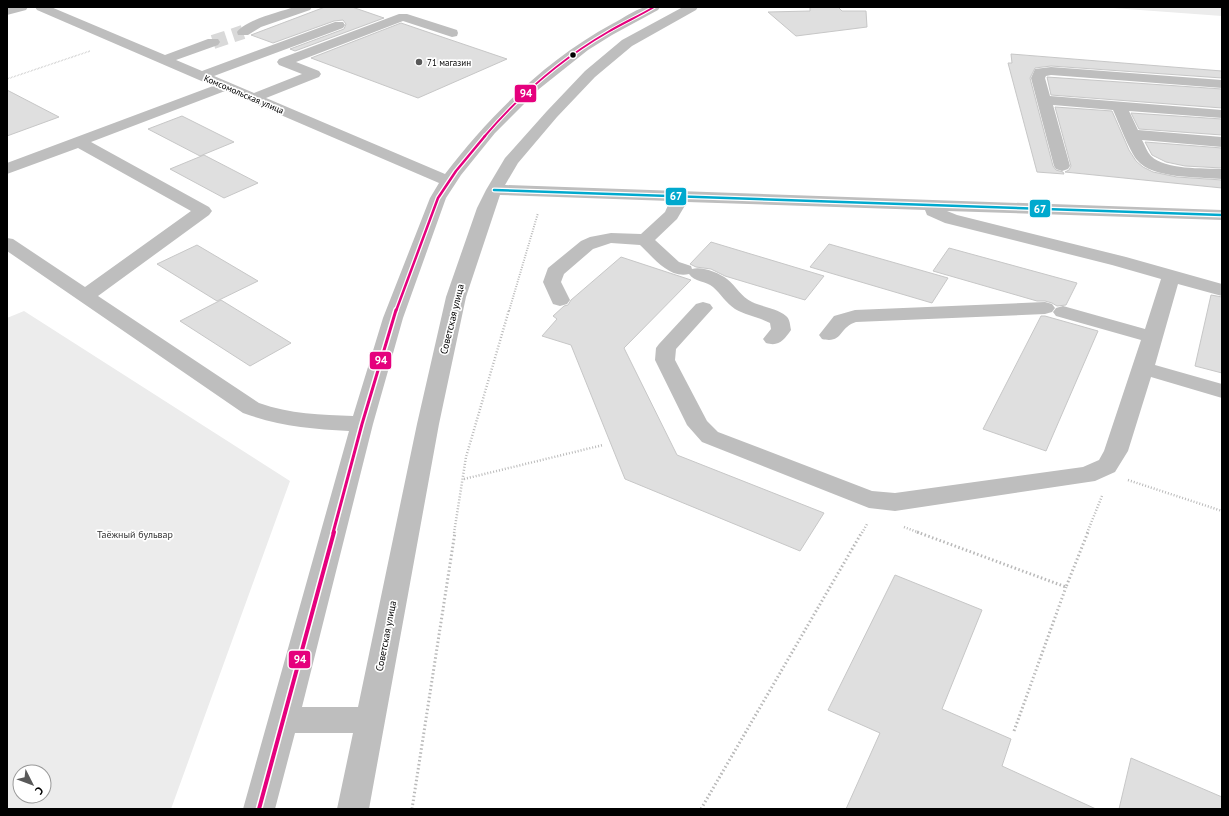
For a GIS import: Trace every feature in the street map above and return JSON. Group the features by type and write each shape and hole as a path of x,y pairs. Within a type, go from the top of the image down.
{"street":[{"path":"7,11 22,7"},
{"path":"243,32 257,24 306,7"},
{"path":"259,809 362,424 393,318 438,198 447,181 481,139 515,103 548,74 602,35 654,7"},
{"name":"Советская улица","path":"353,809 426,432 456,297 486,208 494,190 511,161 552,114 590,74 627,43 692,7"},
{"name":"Комсомольская улица","path":"50,8 164,60 447,181"},
{"path":"254,98 314,74 284,62 403,17 452,32"},
{"path":"202,76 350,21"},
{"path":"164,60 213,42"},
{"path":"1062,166 1038,78 1040,72 1051,71 1222,84"},
{"path":"7,169 226,86"},
{"path":"1044,100 1222,114"},
{"path":"1119,106 1143,158 1154,166 1172,170 1222,174"},
{"path":"1132,134 1222,142"},
{"path":"79,142 203,211 84,296"},
{"path":"494,190 1222,215"},
{"path":"645,240 671,216 679,206 680,197"},
{"path":"921,205 951,219 1119,261 1222,290"},
{"path":"560,300 552,282 555,272 587,245 596,241 611,238 645,240 672,266 713,279 720,283 734,300 744,306 766,313 780,320 781,330 773,340"},
{"path":"7,243 250,408 281,418 311,422 362,424"},
{"path":"703,308 666,348 664,360 698,425 710,437 870,499 894,502 1087,475 1107,466 1116,452 1171,276"},
{"path":"829,335 841,320 855,316 1054,310 1152,337"},
{"path":"1143,368 1222,391"},
{"path":"284,720 370,720"}],"path":[{"path":"7,79 121,41"},
{"path":"412,809 466,457 544,192"},
{"path":"463,479 603,445"},
{"path":"1014,731 1066,587 1110,474 1116,452"},
{"path":"1110,474 1222,511"},
{"path":"701,809 869,522"},
{"path":"902,526 1066,587"}],"green space":[{"path":"1109,7 1222,7 1222,16 1113,8"},
{"name":"Таёжный бульвар","path":"24,311 290,481 171,809 7,809 7,318"}],"building":[{"path":"325,7 352,7 384,18 295,51 290,49 344,29 346,24 343,20 334,21 273,43 251,35"},
{"path":"810,7 838,7 842,11 866,11 867,27 796,36 768,12 810,11"},
{"path":"401,23 507,59 418,98 311,58"},
{"path":"1011,54 1222,71 1222,78 1051,66 1035,68 1030,78 1053,166 1056,170 1063,172 1064,174 1037,172 1008,63 1012,63"},
{"path":"1047,77 1222,89 1222,108 1051,95"},
{"path":"7,90 59,117 7,136"},
{"path":"1055,107 1112,111 1129,150 1136,161 1143,167 1153,172 1177,177 1222,180 1222,188 1065,172 1069,170 1071,166"},
{"path":"1131,113 1222,119 1222,135 1139,129"},
{"path":"182,116 234,142 200,156 148,129"},
{"path":"1145,142 1222,148 1222,168 1185,166 1166,162 1152,155"},
{"path":"204,155 258,183 224,198 170,169"},
{"path":"711,242 824,276 805,300 725,276 711,269 696,267 690,264"},
{"path":"829,244 948,278 932,303 810,267"},
{"path":"197,245 258,281 217,301 157,264"},
{"path":"949,248 1077,283 1066,305 1057,306 1045,301 1037,301 933,271"},
{"path":"621,257 691,280 624,348 677,455 824,513 800,551 625,479 571,345 542,336 557,319 553,316 564,306 568,305 571,300"},
{"path":"1211,295 1222,297 1222,373 1195,366"},
{"path":"221,300 291,343 250,366 180,321"},
{"path":"1041,316 1098,331 1046,451 983,429"},
{"path":"895,575 982,610 942,709 1011,739 1002,766 1096,809 846,809 880,733 828,710"},
{"path":"1131,758 1222,797 1222,809 1119,809"}],"tunnel":[{"path":"213,42 243,32"}],"transit line":[{"name":"94","path":"259,809 362,424 393,318 438,198 446,184 489,130 518,100 566,60 583,48 607,32 654,7"},
{"name":"67","path":"494,190 1222,215"}],"place":[{"name":"71 магазин","path":"419,62"}]}
